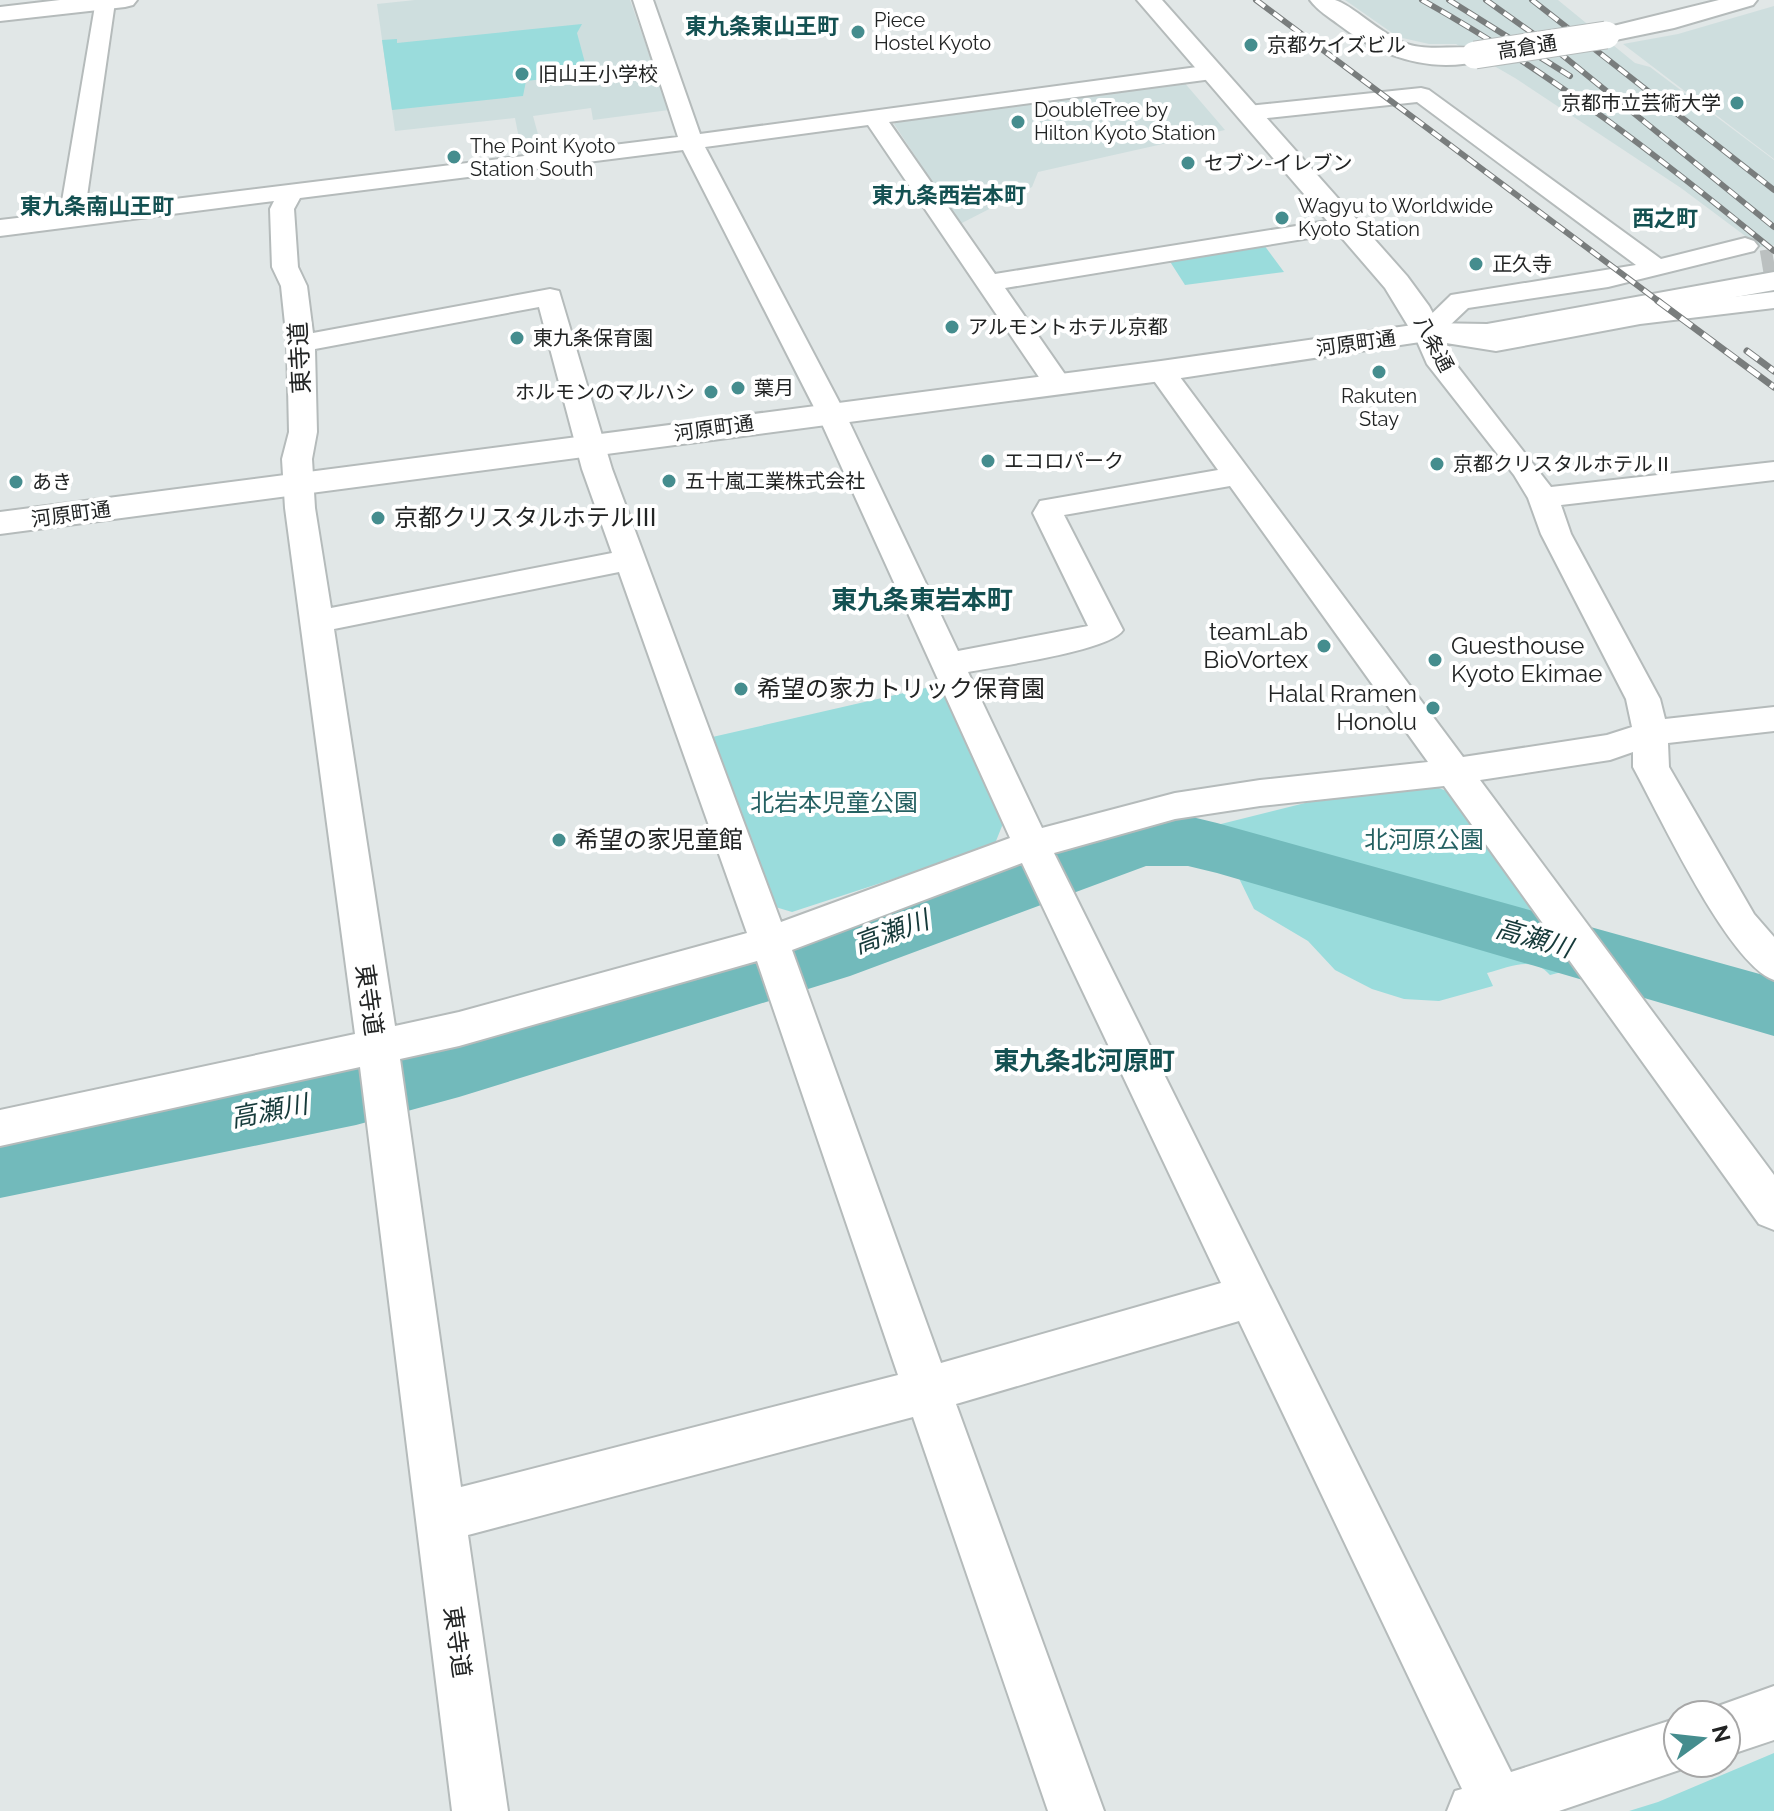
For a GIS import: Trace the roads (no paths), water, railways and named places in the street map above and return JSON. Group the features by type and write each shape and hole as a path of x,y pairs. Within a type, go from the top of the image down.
{"main road":[{"name":"八条通","path":"1149,0 1405,294 1427,332"},
{"name":"高倉通","path":"1322,0 1387,47 1435,58 1606,35 1665,23 1745,0"},
{"path":"0,14 66,3 115,1"},
{"name":"河原町通","path":"0,523 1161,371 1427,332 1487,333 1760,264"}],"street":[{"path":"643,0 691,142 831,413 1041,866 1250,1296 1486,1808 1662,1750"},
{"path":"72,217 115,1"},
{"path":"0,228 691,142 1212,72"},
{"path":"1248,113 1314,104 1370,103 1421,95 1657,268"},
{"path":"874,117 1057,383"},
{"name":"東寺道","path":"291,193 282,209 285,267 294,286 301,343 303,432 297,459 298,485 314,622 380,1071 480,1811"},
{"path":"988,283 1346,225"},
{"path":"1427,332 1460,301 1608,279 1657,268 1760,264"},
{"path":"301,343 550,297 589,445 1076,1811"},
{"path":"1427,332 1496,343 1640,316 1774,300"},
{"name":"八条通","path":"1427,332 1441,364 1526,471 1543,498 1556,534 1643,699 1651,733 1651,767 1740,925 1774,964"},
{"path":"1161,371 1774,1210"},
{"path":"1543,498 1668,482 1710,481 1774,471"},
{"path":"949,664 1097,635 1107,630 1048,513 1051,508 1237,476"},
{"path":"314,622 632,559"},
{"path":"0,1128 380,1071 459,1029 775,961 1041,866 1175,806 1452,771 1610,747 1651,733 1774,719"},
{"path":"441,1517 927,1390 1250,1296"},
{"path":"1742,1724 1774,1713"}],"waterway":[{"name":"高瀬川","path":"0,1164 356,1093 459,1066 825,956 1142,841 1188,841 1217,848 1774,1007"}],"tunnel":[{"path":"1762,264 1774,262"}],"railway":[{"path":"1256,0 1661,303"},
{"path":"1422,0 1560,86 1690,183 1774,251"},
{"path":"1449,0 1570,76"},
{"path":"1486,0 1556,50 1774,227"},
{"path":"1532,0 1774,190"},
{"path":"1658,301 1774,387"},
{"path":"1747,351 1774,371"}],"place":[{"name":"Piece Hostel Kyoto","path":"858,32"},
{"name":"京都ケイズビル","path":"1251,45"},
{"name":"旧山王小学校","path":"522,74"},
{"name":"京都市立芸術大学","path":"1737,103"},
{"name":"DoubleTree by Hilton Kyoto Station","path":"1018,122"},
{"name":"The Point Kyoto Station South","path":"454,157"},
{"name":"セブン-イレブン","path":"1188,163"},
{"name":"Wagyu to Worldwide Kyoto Station","path":"1282,218"},
{"name":"正久寺","path":"1476,264"},
{"name":"アルモントホテル京都","path":"952,327"},
{"name":"東九条保育園","path":"517,338"},
{"name":"Rakuten Stay","path":"1379,372"},
{"name":"葉月","path":"738,388"},
{"name":"ホルモンのマルハシ","path":"711,392"},
{"name":"エコロパーク","path":"988,461"},
{"name":"京都クリスタルホテルⅡ","path":"1437,464"},
{"name":"五十嵐工業株式会社","path":"669,481"},
{"name":"あき","path":"16,482"},
{"name":"京都クリスタルホテルⅢ","path":"378,518"},
{"name":"teamLab BioVortex","path":"1324,646"},
{"name":"Guesthouse Kyoto Ekimae","path":"1435,660"},
{"name":"希望の家カトリック保育園","path":"741,689"},
{"name":"Halal Rramen Honolu","path":"1433,708"},
{"name":"希望の家児童館","path":"559,840"}],"district":[{"name":"東九条東山王町","path":"762,26"},
{"name":"東九条西岩本町","path":"949,195"},
{"name":"東九条南山王町","path":"97,206"},
{"name":"西之町","path":"1665,218"},
{"name":"東九条東岩本町","path":"922,600"},
{"name":"東九条北河原町","path":"1084,1061"}],"park label":[{"name":"北岩本児童公園","path":"834,803"},
{"name":"北河原公園","path":"1424,840"}]}
